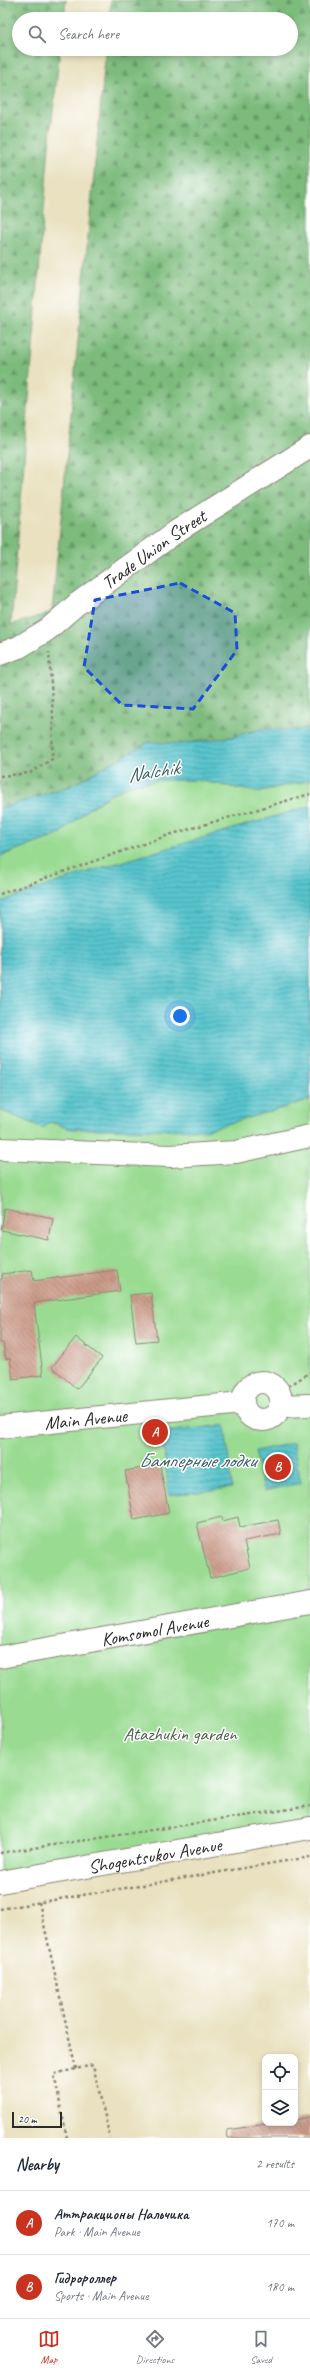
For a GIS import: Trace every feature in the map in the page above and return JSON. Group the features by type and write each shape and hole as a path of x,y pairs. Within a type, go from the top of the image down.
{"street":[{"name":"Trade Union Street","path":"0,654 19,647 47,630 77,604 177,531 310,446"},
{"path":"0,1149 170,1156 236,1152 310,1136"},
{"path":"266,1382 272,1385 279,1399 273,1417 260,1421 248,1415 242,1404 245,1392 254,1384 266,1382"},
{"path":"279,1399 310,1405"},
{"name":"Main Avenue","path":"0,1427 242,1404"},
{"name":"Komsomol Avenue","path":"0,1657 310,1602"},
{"name":"Shogentsukov Avenue","path":"0,1882 310,1828"}],"path":[{"path":"0,776 30,773 52,759 53,716 47,630"},
{"path":"0,894 172,834 310,794"},
{"path":"279,1399 310,1372"},
{"path":"0,1852 310,1806"},
{"path":"0,1909 310,1857"},
{"path":"39,1902 76,2069"},
{"path":"67,2138 54,2074 93,2064 110,2138"}],"highlighted area":[{"path":"180,583 235,613 237,650 193,709 122,705 84,667 95,600"}],"green space":[{"path":"0,0 66,0 65,12 12,12 12,56 59,56 49,146 11,625 52,612 105,56 298,56 298,12 110,12 111,0 310,0 310,728 299,730 261,729 231,737 181,744 149,742 70,786 0,809"},
{"name":"Atazhukin garden","path":"159,780 198,780 256,792 310,780 310,1828 0,1882 0,856 59,835 87,810 108,796 130,785"}],"water":[{"name":"Nalchik","path":"310,728 310,780 256,792 198,780 159,780 130,785 108,796 87,810 59,835 0,856 0,809 70,786 149,742 181,744 231,737 261,729 299,730"},
{"path":"310,806 310,1100 206,1130 71,1129 50,1122 43,1128 0,1110 0,902 87,872"},
{"name":"Бамперные лодки","path":"225,1425 232,1488 169,1495 162,1432"},
{"path":"293,1443 301,1483 264,1491 255,1451"}],"building":[{"path":"5,1208 53,1218 49,1240 1,1230"},
{"path":"32,1270 34,1281 117,1270 120,1291 34,1303 43,1375 13,1379 10,1358 6,1359 3,1343 0,1343 0,1280 2,1279 2,1274"},
{"path":"151,1293 157,1340 136,1342 130,1295"},
{"path":"76,1337 102,1358 77,1389 52,1367"},
{"path":"160,1465 169,1513 134,1520 125,1471"},
{"path":"222,1517 223,1521 238,1517 240,1527 278,1520 281,1534 244,1541 250,1568 210,1578 197,1523"},
{"path":"310,2117 310,2138 228,2138 227,2130 262,2125 262,2126 298,2126 298,2119"}],"place":[{"name":"Аттракционы Нальчика","path":"155,1432"},
{"name":"Гидророллер","path":"278,1467"}]}
